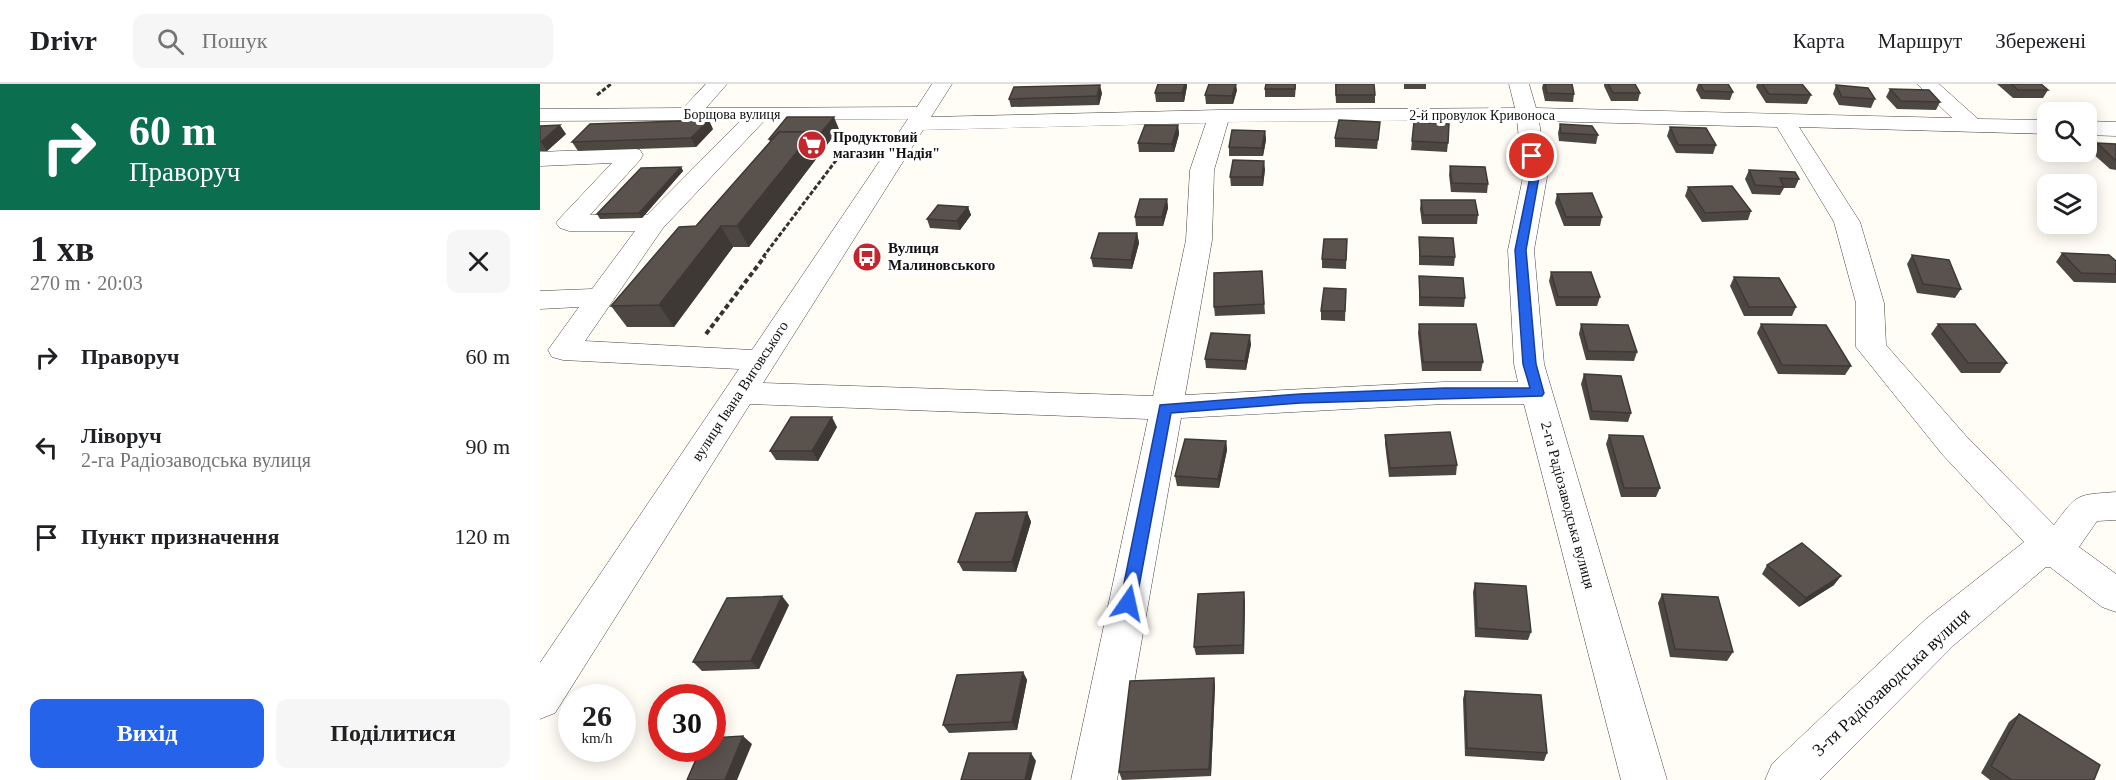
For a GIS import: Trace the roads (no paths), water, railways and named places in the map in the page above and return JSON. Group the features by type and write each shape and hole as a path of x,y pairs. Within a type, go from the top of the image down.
{"street":[{"path":"690,114 717,84"},
{"name":"вулиця Івана Виговського","path":"540,699 942,84"},
{"path":"1927,84 1972,125"},
{"name":"2-й провулок Кривоноса","path":"920,118 1218,116 1523,99 1784,120 2037,127"},
{"name":"2-га Радіозаводська вулиця","path":"1523,99 1534,177 1521,250 1529,364 1644,780"},
{"name":"Борщова вулиця","path":"540,115 872,113 920,118"},
{"path":"759,114 654,223 563,350 760,360"},
{"path":"1094,780 1199,240 1202,170 1218,116"},
{"path":"1784,120 1847,222 1870,303 1871,347 1954,445 2056,551 2116,595"},
{"path":"2097,128 2116,129"},
{"path":"540,159 632,155 569,223 654,223"},
{"path":"540,300 601,297"},
{"path":"739,393 1165,408 1336,397 1444,393 1538,393"},
{"path":"2056,551 2086,508 2116,506"},
{"name":"3-тя Радіозаводська вулиця","path":"1788,780 1940,632 2037,553 2056,551"}],"place":[{"name":"Продуктовий магазин \"Надія\"","path":"812,145"},
{"name":"Вулиця Малиновського","path":"867,257"}]}
